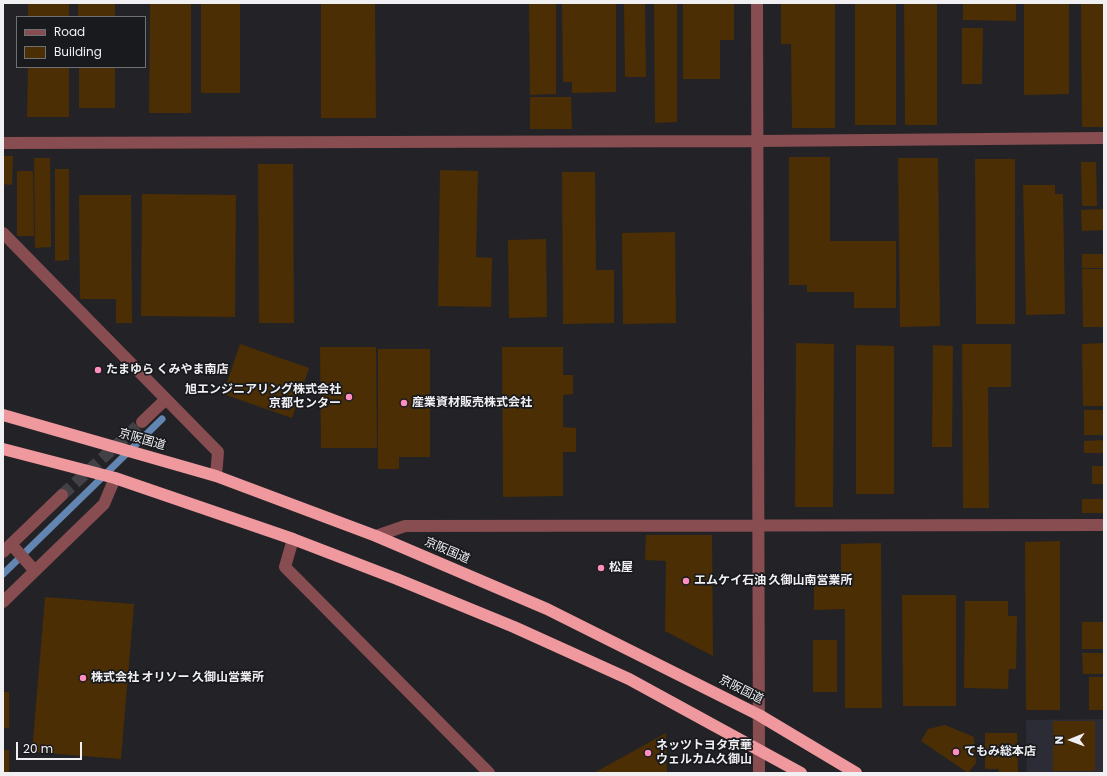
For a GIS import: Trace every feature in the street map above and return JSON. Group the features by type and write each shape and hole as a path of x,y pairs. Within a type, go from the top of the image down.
{"highway":[{"name":"京阪国道","path":"3,415 216,476 376,536 547,609 759,715 856,773"},
{"path":"3,449 115,478 293,539 397,579 514,627 629,679 801,773"}],"street":[{"path":"757,3 759,773"},
{"path":"3,143 757,141 1104,138"},
{"path":"3,232 218,452 216,476"},
{"path":"142,422 166,398"},
{"path":"3,602 33,569 104,504 115,478"},
{"path":"33,569 9,547 62,495"},
{"path":"376,536 405,526 1104,524"},
{"path":"293,539 285,568 489,773"}],"shaded area":[{"path":"1104,719 1104,773 1027,773 1026,720"}],"building":[{"path":"28,3 69,3 69,16 28,16"},
{"path":"78,3 115,3 115,16 78,16"},
{"path":"150,3 191,3 191,113 149,113"},
{"path":"201,3 240,3 240,93 201,93"},
{"path":"321,3 375,3 376,118 321,118"},
{"path":"529,3 556,3 556,94 530,95"},
{"path":"562,3 616,3 616,92 572,93 572,82 563,82"},
{"path":"624,3 645,3 646,77 625,77"},
{"path":"654,3 677,3 677,122 655,123"},
{"path":"683,3 734,3 734,40 720,40 720,79 683,79"},
{"path":"781,3 835,3 835,128 792,128 791,44 781,44"},
{"path":"855,3 896,3 896,125 855,125"},
{"path":"904,3 937,3 937,125 905,125"},
{"path":"963,3 1016,3 1016,21 963,20"},
{"path":"1024,3 1069,3 1069,94 1024,95"},
{"path":"1081,3 1104,3 1104,127 1082,127"},
{"path":"962,28 983,28 982,84 962,84"},
{"path":"28,68 69,68 69,117 27,117"},
{"path":"79,68 115,68 115,108 79,108"},
{"path":"530,97 571,97 572,129 530,129"},
{"path":"3,156 13,156 12,185 3,184"},
{"path":"789,157 830,157 830,241 896,241 896,308 854,308 854,292 807,292 807,285 789,285"},
{"path":"34,158 50,158 51,247 35,248"},
{"path":"898,158 938,158 940,326 900,327"},
{"path":"975,159 1015,159 1015,324 976,324"},
{"path":"1081,162 1096,162 1097,206 1082,206"},
{"path":"258,164 293,164 294,323 259,323"},
{"path":"55,169 69,169 69,260 55,261"},
{"path":"440,170 478,171 476,257 492,258 491,307 438,306"},
{"path":"17,171 33,171 34,236 17,236"},
{"path":"562,172 595,172 596,270 614,270 614,323 563,324"},
{"path":"1023,185 1055,185 1055,194 1063,194 1065,314 1026,315"},
{"path":"142,194 236,195 235,317 141,316"},
{"path":"79,195 131,195 132,323 116,323 116,299 80,299"},
{"path":"1104,209 1104,230 1082,231 1081,210"},
{"path":"675,232 676,323 623,324 622,233"},
{"path":"546,239 547,317 509,318 508,240"},
{"path":"1082,254 1104,254 1104,268 1082,268"},
{"path":"1082,269 1104,269 1104,327 1083,327"},
{"path":"796,343 834,344 833,507 795,507"},
{"path":"1104,343 1104,406 1083,406 1082,344"},
{"path":"240,344 309,368 292,418 223,394"},
{"path":"962,344 1011,344 1011,387 988,387 989,508 963,508"},
{"path":"856,345 894,346 894,494 856,494"},
{"path":"933,345 953,346 952,447 932,447"},
{"name":"旭エンジニアリング株式会社 京都センター","path":"320,347 376,347 377,448 321,448"},
{"path":"502,347 563,347 563,375 573,375 573,394 563,395 563,427 576,428 576,452 563,452 563,496 503,497"},
{"name":"産業資材販売株式会社","path":"378,349 430,349 430,457 399,457 399,469 378,469"},
{"path":"1084,410 1104,410 1104,435 1084,435"},
{"path":"1104,440 1104,453 1084,453 1084,441"},
{"path":"1092,466 1104,466 1104,484 1092,484"},
{"path":"1082,499 1104,499 1104,513 1082,513"},
{"path":"646,535 712,535 713,656 665,631 666,561 645,560"},
{"path":"1060,541 1060,710 1026,710 1025,542"},
{"path":"881,543 882,708 845,708 845,609 814,610 814,575 841,575 841,544"},
{"path":"902,595 956,595 956,706 903,706"},
{"name":"株式会社 オリソー 久御山営業所","path":"45,597 134,604 121,759 32,752"},
{"path":"965,601 1008,601 1008,616 1017,616 1016,669 1009,669 1008,689 964,688"},
{"path":"1082,622 1104,622 1104,649 1082,649"},
{"path":"813,640 837,640 837,692 813,692"},
{"path":"1082,653 1104,653 1104,674 1083,674"},
{"path":"1089,677 1104,677 1104,710 1089,710"},
{"path":"3,692 9,692 9,728 3,728"},
{"path":"1053,721 1095,721 1095,771 1053,771"},
{"name":"てもみ総本店","path":"945,725 974,737 976,763 968,773 921,741 928,729"},
{"name":"ネッツトヨタ京華 ウェルカム久御山","path":"666,733 667,773 594,773"},
{"path":"985,733 1017,733 1018,773 999,773 999,769 985,769"},
{"path":"3,750 9,750 9,773 3,773"}],"waterway":[{"path":"3,574 162,419"}],"tunnel":[{"path":"62,495 142,422"}],"place":[{"name":"たまゆら くみやま南店","path":"98,370"},
{"name":"旭エンジニアリング株式会社 京都センター","path":"349,397"},
{"name":"産業資材販売株式会社","path":"404,403"},
{"name":"松屋","path":"601,568"},
{"name":"エムケイ石油 久御山南営業所","path":"686,581"},
{"name":"株式会社 オリソー 久御山営業所","path":"83,678"},
{"name":"てもみ総本店","path":"956,752"},
{"name":"ネッツトヨタ京華 ウェルカム久御山","path":"648,753"}]}
